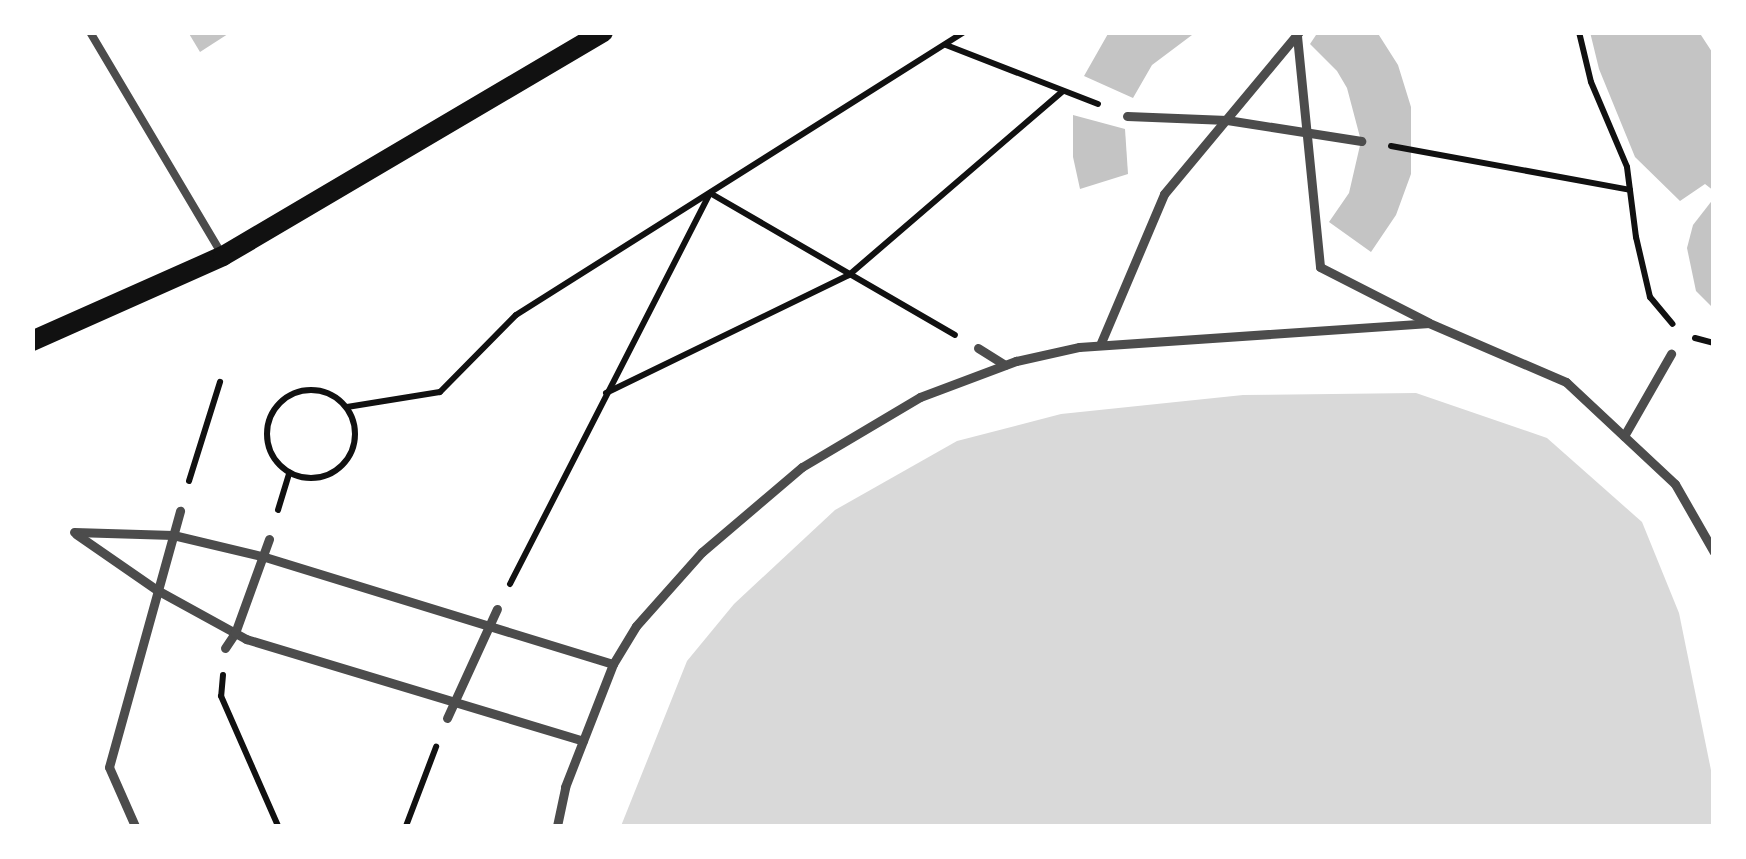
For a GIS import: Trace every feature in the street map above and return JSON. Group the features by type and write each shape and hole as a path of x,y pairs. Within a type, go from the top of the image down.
{"main road":[{"path":"32,341 223,256 603,32"}],"street":[{"path":"1100,345 1164,194 1298,34"},
{"path":"1298,34 1320,266 1428,323 1566,382 1675,484 1714,552"},
{"path":"1127,116 1227,120 1360,141"},
{"path":"557,826 566,787 613,664 636,626 702,552 802,467 920,397 1006,364 1100,345 1428,323"},
{"path":"978,348 1006,364"},
{"path":"1624,436 1671,354"},
{"path":"135,826 109,767 180,511"},
{"path":"583,741 236,633 158,590 74,532 173,535 266,557 613,664"},
{"path":"225,648 236,633 270,540"},
{"path":"448,718 497,609"}],"lane":[{"path":"90,32 223,256"}],"path":[{"path":"347,408 440,392 516,315 964,32"},
{"path":"1578,32 1591,82 1628,167 1650,297 1681,334 1714,343"},
{"path":"945,44 1127,116"},
{"path":"606,393 848,276 1063,91"},
{"path":"1360,141 1630,190"},
{"path":"710,192 848,276 978,348"},
{"path":"497,609 710,192"},
{"path":"180,511 220,382"},
{"path":"300,390 317,390 334,395 347,408 355,422 356,440 338,470 305,478 276,461 267,428 273,411 284,398 300,390"},
{"path":"225,648 220,696 278,826"},
{"path":"406,826 448,718"}],"shaded area":[{"path":"1416,393 1547,438 1642,522 1679,613 1713,780 1713,826 621,826 687,661 734,604 835,510 957,441 1061,414 1243,395"}],"building":[{"path":"188,32 231,32 200,52"},
{"path":"1109,32 1196,32 1152,65 1133,98 1084,76"},
{"path":"1318,32 1377,32 1398,65 1411,107 1411,174 1396,215 1371,252 1329,222 1349,193 1361,141 1347,88 1337,71 1310,44"},
{"path":"1590,32 1699,32 1714,55 1714,191 1705,184 1680,201 1635,157 1599,69"},
{"path":"1073,115 1125,129 1128,174 1080,189 1073,157"},
{"path":"1714,198 1714,309 1696,291 1687,248 1693,225"}]}
